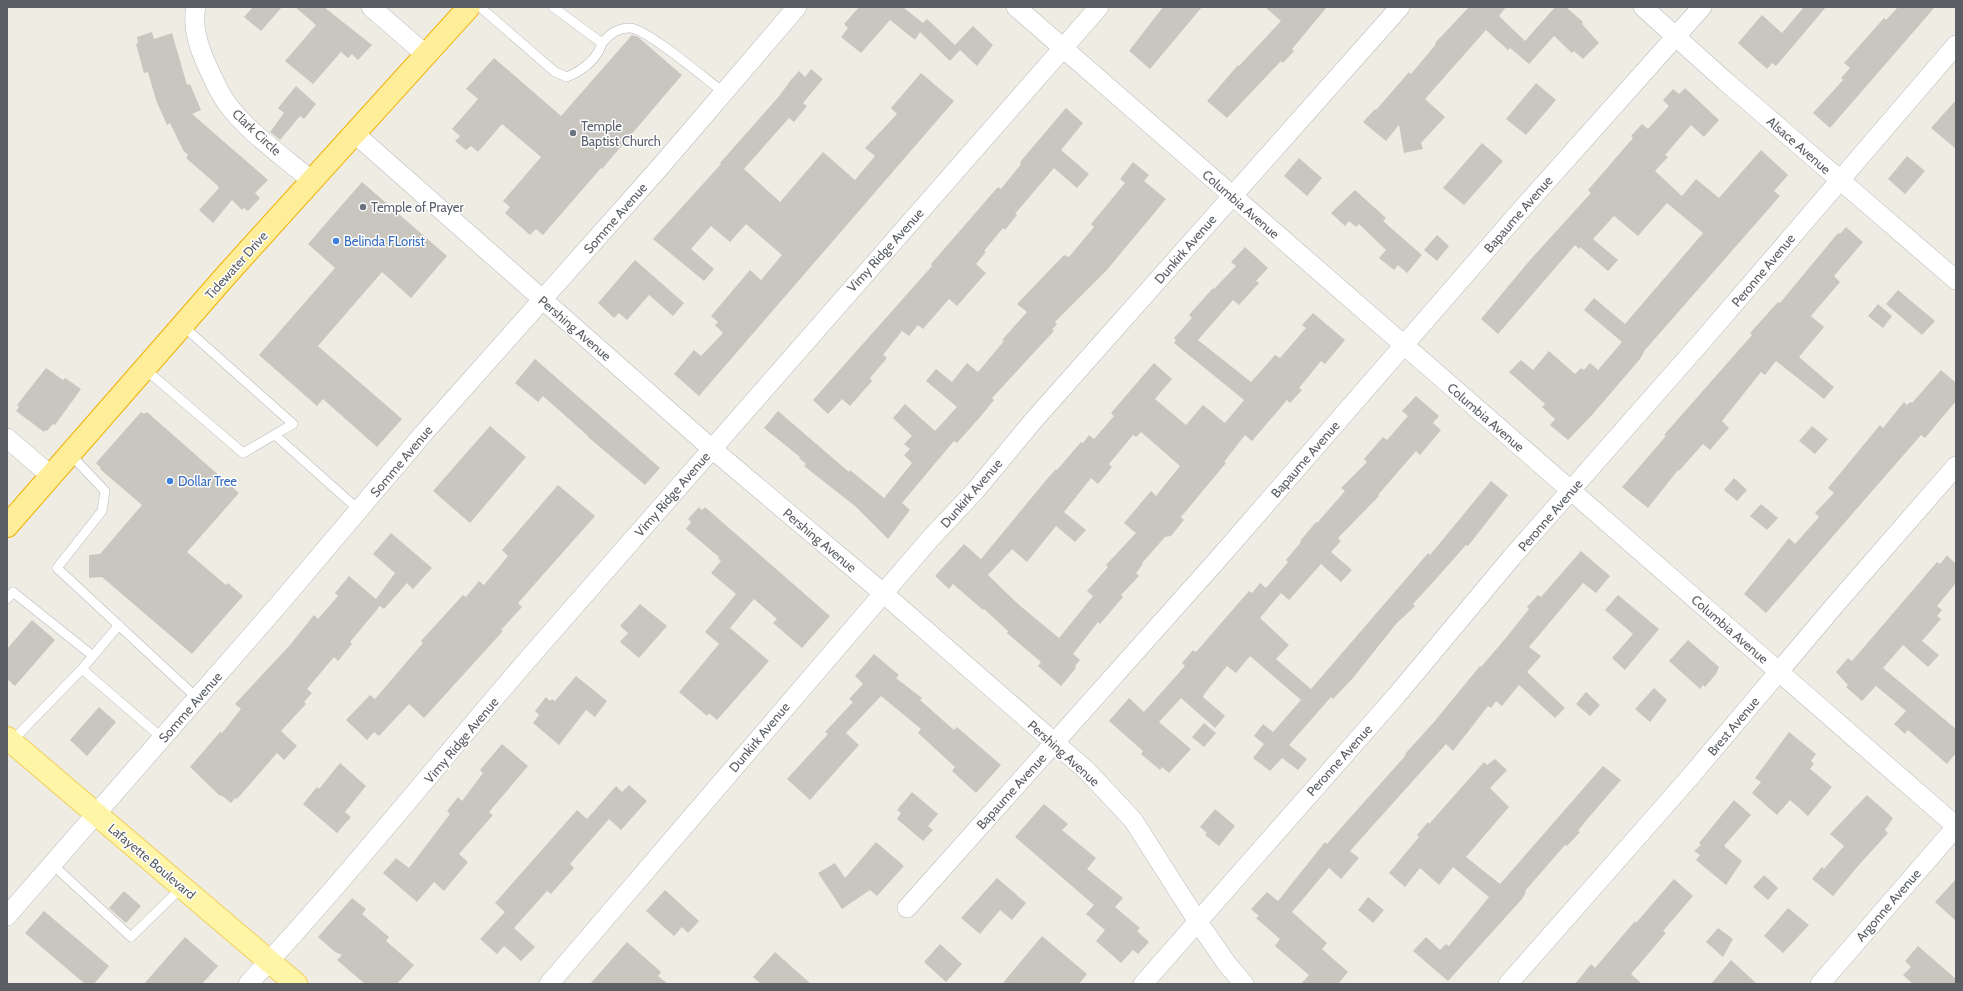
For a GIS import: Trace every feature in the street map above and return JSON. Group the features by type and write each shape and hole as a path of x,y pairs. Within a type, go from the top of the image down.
{"highway":[{"name":"Tidewater Drive","path":"7,526 354,133 469,7"}],"main road":[{"name":"Lafayette Boulevard","path":"9,740 296,984"}],"street":[{"name":"Clark Circle","path":"196,7 195,27 200,48 214,81 227,104 244,123 312,181"},
{"path":"371,7 426,55"},
{"name":"Somme Avenue","path":"7,916 197,698 423,434 543,300 797,7"},
{"name":"Columbia Avenue","path":"1016,7 1956,826"},
{"name":"Vimy Ridge Avenue","path":"248,984 386,828 530,656 711,448 1099,7"},
{"name":"Dunkirk Avenue","path":"549,984 883,593 975,491 1033,421 1400,7"},
{"name":"Alsace Avenue","path":"1643,7 1956,280"},
{"name":"Bapaume Avenue","path":"907,908 1224,552 1702,7"},
{"name":"Peronne Avenue","path":"1143,984 1396,696 1512,557 1571,491 1956,45"},
{"name":"Pershing Avenue","path":"354,133 711,448 883,593 1054,743 1087,770 1133,820 1198,922 1227,964 1244,984"},
{"path":"7,438 51,476"},
{"name":"Brest Avenue","path":"1508,984 1690,777 1956,466"},
{"name":"Argonne Avenue","path":"1820,984 1956,826"}],"lane":[{"path":"480,7 555,72 567,76 583,70 600,51 602,43 612,32 632,28 648,35 723,92"},
{"path":"553,7 602,43"},
{"path":"145,369 243,453 292,424 183,326"},
{"path":"275,435 359,510"},
{"path":"70,454 105,491 102,511 57,568 197,698"},
{"path":"7,599 13,592 93,656"},
{"path":"9,740 82,669 119,625"},
{"path":"82,669 162,738"},
{"path":"52,864 131,937 182,887"}],"building":[{"path":"253,7 282,7 261,31 244,17"},
{"path":"295,7 324,7 372,45 358,60 352,54 348,58 341,52 313,84 285,61 316,25"},
{"path":"859,7 903,7 923,23 927,19 955,45 973,26 993,45 977,66 960,50 950,61 920,32 915,40 890,20 861,53 841,37 848,28 844,24"},
{"path":"1163,7 1202,7 1150,69 1129,51"},
{"path":"1265,7 1327,7 1292,49 1294,51 1283,63 1281,61 1227,118 1207,101 1238,65 1239,66 1281,21"},
{"path":"1469,7 1506,7 1499,16 1525,41 1555,7 1566,7 1583,22 1582,24 1599,43 1583,59 1574,51 1572,53 1554,36 1529,64 1510,48 1508,50 1486,30 1425,99 1445,117 1421,143 1423,149 1404,153 1399,125 1386,141 1363,122 1375,109 1376,110 1409,72 1411,74 1436,44 1435,43"},
{"path":"1804,7 1826,7 1776,66 1772,63 1767,69 1738,43 1762,15 1782,33"},
{"path":"1898,7 1935,7 1830,128 1813,113 1843,80 1841,78 1850,68 1844,63 1884,18 1886,20"},
{"path":"152,32 154,39 172,33 187,85 190,84 201,110 192,114 268,180 255,193 260,198 248,211 244,208 242,210 232,200 213,223 199,210 219,188 186,158 188,155 183,150 170,123 167,125 156,100 148,72 144,73 136,44 138,43 137,37"},
{"name":"Temple Baptist Church","path":"632,35 638,37 682,75 602,169 601,168 543,235 536,229 530,235 505,213 510,207 503,201 541,157 502,124 478,152 471,146 466,150 455,141 460,136 452,129 478,99 466,89 494,58 561,116"},
{"path":"811,69 823,79 803,103 807,106 794,122 789,118 744,169 780,202 823,152 855,180 875,156 865,148 897,114 891,108 921,73 954,101 699,396 674,374 694,350 701,356 723,333 715,325 718,322 711,316 750,270 761,280 782,255 746,224 730,242 711,226 691,249 714,269 704,281 653,239 721,164 720,163 780,95 799,71 805,77"},
{"path":"1536,83 1556,100 1526,135 1506,119"},
{"path":"296,86 316,104 304,119 300,116 280,140 270,132 284,113 278,108"},
{"path":"1685,88 1719,120 1704,137 1691,125 1665,155 1668,157 1655,171 1682,196 1696,179 1719,198 1761,150 1788,175 1774,191 1780,196 1645,350 1640,359 1592,415 1568,440 1550,425 1555,419 1542,407 1545,404 1509,372 1521,360 1533,370 1549,351 1575,374 1581,368 1584,370 1590,363 1598,370 1622,342 1584,310 1594,298 1625,324 1703,233 1667,203 1638,236 1614,216 1593,239 1618,260 1608,271 1580,247 1579,249 1575,245 1498,334 1481,319 1530,260 1591,193 1588,190 1633,138 1631,136 1642,124 1648,129 1669,106 1663,100 1673,89 1679,94"},
{"path":"1956,100 1956,149 1931,128"},
{"path":"1066,108 1083,123 1061,150 1089,174 1077,188 1054,168 1015,214 1017,215 1005,230 1003,228 984,251 986,252 976,264 986,273 957,306 949,299 923,329 918,325 909,336 902,331 883,355 887,358 870,378 872,381 850,406 842,399 828,414 813,400 932,266 931,264 998,187 1001,189 1021,164 1020,162"},
{"path":"1482,143 1503,161 1464,205 1443,188"},
{"path":"1907,156 1925,171 1905,194 1888,179"},
{"path":"1299,158 1322,178 1307,196 1284,176"},
{"path":"1133,162 1149,175 1144,181 1166,199 1106,271 1055,322 1057,324 1052,330 1054,331 992,398 994,400 957,443 954,441 902,503 910,510 888,539 855,506 804,466 806,464 799,458 800,457 764,428 778,411 849,472 850,470 884,498 912,463 904,455 910,449 904,444 912,436 893,418 905,404 935,431 957,407 926,381 936,369 952,382 967,363 978,372 1004,341 1002,340 1027,312 1017,304 1064,255 1069,257 1094,227 1091,224 1125,183 1120,179"},
{"path":"362,182 447,256 411,298 382,272 318,346 402,419 377,447 323,399 317,406 259,355 335,268 308,244"},
{"path":"1355,190 1386,218 1383,221 1422,255 1407,273 1398,265 1394,270 1379,258 1386,250 1359,224 1356,227 1349,221 1345,226 1331,213"},
{"path":"1846,227 1863,242 1834,276 1840,282 1811,316 1824,327 1799,357 1834,387 1824,399 1776,361 1765,375 1761,372 1722,421 1729,428 1710,450 1703,444 1679,471 1678,470 1648,508 1622,487 1666,436 1664,435 1752,335 1750,333 1778,302 1780,303 1838,233 1840,234"},
{"path":"1437,235 1449,246 1437,261 1424,250"},
{"path":"1245,247 1268,268 1256,281 1259,283 1239,305 1233,300 1198,340 1251,382 1275,355 1280,358 1306,328 1302,325 1313,313 1345,340 1325,364 1321,361 1299,388 1302,390 1290,403 1287,400 1252,441 1245,435 1224,462 1226,463 1181,517 1184,520 1171,536 1165,537 1142,563 1143,564 1136,573 1139,576 1121,595 1123,597 1100,624 1098,622 1073,654 1080,660 1075,666 1076,668 1061,686 1038,666 1041,662 1007,633 1008,631 984,609 983,610 953,584 949,589 935,576 964,544 981,559 1047,479 1056,469 1057,470 1081,442 1083,443 1089,435 1094,439 1114,416 1111,413 1154,363 1172,379 1155,399 1186,425 1203,405 1225,423 1244,400 1174,343 1176,340 1174,338 1192,318 1189,315 1213,288 1214,289 1236,266 1231,262","holes":["1141,432 1180,466 1156,496 1151,491 1124,523 1136,533 1106,565 1108,567 1087,591 1093,596 1059,638 1018,604 988,575 1012,549 1027,562 1056,526 1075,542 1086,530 1064,512 1091,478 1098,484 1112,467 1109,464 1133,435 1136,437"]},
{"path":"635,260 684,303 673,316 649,295 627,320 619,313 614,318 598,303"},
{"path":"1898,290 1935,321 1922,335 1886,304"},
{"path":"1878,304 1892,316 1883,328 1868,316"},
{"path":"535,359 660,468 645,485 588,437 543,396 538,402 515,383"},
{"path":"46,368 63,380 65,378 81,389 55,425 53,424 47,431 46,430 44,432 16,411 19,407 17,405"},
{"path":"1941,370 1956,383 1956,401 1925,438 1921,435 1766,613 1744,594 1789,538 1795,544 1819,517 1815,513 1834,493 1828,488 1880,425 1883,428 1904,402 1907,405 1910,402 1912,403"},
{"path":"1416,396 1439,416 1433,423 1441,430 1420,455 1416,451 1378,495 1379,496 1338,538 1341,541 1331,552 1352,570 1341,582 1321,564 1289,600 1281,593 1260,618 1289,645 1276,659 1311,689 1428,553 1430,555 1491,481 1508,495 1468,546 1466,545 1413,604 1415,606 1396,624 1353,678 1333,699 1331,697 1289,745 1307,759 1298,770 1282,758 1270,771 1253,758 1264,744 1254,736 1263,724 1273,732 1301,700 1250,656 1236,673 1227,666 1203,697 1225,716 1215,728 1181,698 1159,722 1191,749 1169,773 1162,767 1160,770 1141,754 1143,751 1109,721 1129,698 1144,712 1185,666 1182,663 1193,650 1196,652 1249,591 1252,593 1260,583 1266,588 1288,562 1286,560 1301,542 1300,541 1345,491 1341,488 1367,462 1364,459 1383,437 1387,440 1408,416 1402,411"},
{"path":"141,412 144,414 147,412 239,493 187,552 226,585 228,583 243,596 192,654 102,577 89,578 89,555 100,554 142,505 100,469 101,468 96,463"},
{"path":"490,426 526,457 470,523 433,491"},
{"path":"1812,426 1828,439 1815,454 1799,441"},
{"path":"1734,478 1747,490 1737,501 1724,490"},
{"path":"558,485 595,516 518,603 522,607 501,630 503,631 424,718 409,704 379,736 374,732 367,740 346,720 370,695 375,699 423,643 421,641 463,595 466,597 479,581 484,585 508,556 502,550"},
{"path":"1761,504 1778,518 1767,530 1750,516"},
{"path":"699,507 702,510 705,507 830,616 802,648 773,623 777,619 754,599 730,628 769,661 717,720 709,713 707,716 679,692 719,644 705,632 736,594 711,573 721,561 718,558 719,557 686,529 691,522 688,519"},
{"path":"391,533 432,568 413,589 407,583 384,609 380,606 350,642 352,644 338,661 334,657 307,689 312,693 304,702 306,704 281,731 297,746 284,760 277,753 237,799 235,798 231,803 221,795 220,796 190,767 220,732 222,733 241,709 235,704 290,645 314,615 318,619 338,596 335,593 349,576 376,599 395,573 373,554"},
{"path":"1581,551 1610,576 1596,593 1583,583 1529,647 1541,656 1527,672 1565,708 1555,718 1519,685 1502,706 1496,701 1491,708 1488,706 1453,751 1446,744 1350,851 1359,858 1341,879 1329,868 1292,912 1327,943 1322,949 1348,972 1338,984 1301,984 1309,975 1275,946 1280,939 1256,918 1259,916 1251,909 1267,892 1278,901 1325,842 1327,844 1406,755 1405,754 1434,722 1480,666 1481,667 1505,639 1529,609 1527,607 1538,595 1541,597"},
{"path":"1947,555 1956,564 1956,583 1937,606 1942,610 1937,616 1941,619 1922,641 1939,655 1928,667 1903,645 1883,668 1956,729 1956,753 1947,764 1908,730 1905,734 1894,724 1906,711 1876,686 1862,701 1846,687 1848,685 1836,672 1848,658 1852,661 1937,562 1940,564"},
{"path":"1618,595 1659,629 1625,670 1612,658 1633,634 1605,610"},
{"path":"640,604 667,626 639,658 620,642 628,633 620,626"},
{"path":"32,620 55,640 15,686 7,679 7,649"},
{"path":"1688,640 1719,667 1716,674 1705,687 1703,685 1700,689 1669,661"},
{"path":"874,654 899,675 896,678 922,698 920,700 954,730 957,727 1001,765 976,793 952,771 955,767 918,733 921,729 881,696 846,733 859,745 810,800 787,779 828,734 825,732 853,702 849,699 863,684 855,676"},
{"path":"576,676 607,701 595,717 586,710 559,745 533,723 539,715 535,711 546,697 550,701 552,699 555,701"},
{"path":"1654,688 1667,700 1650,722 1635,709"},
{"path":"1586,692 1600,705 1590,716 1576,704"},
{"path":"99,707 116,722 87,756 70,740"},
{"path":"1204,723 1216,733 1204,747 1192,737"},
{"path":"1789,732 1816,754 1811,761 1814,764 1810,769 1832,787 1808,816 1790,800 1777,815 1752,793 1761,782 1755,778"},
{"path":"502,744 528,766 489,812 493,815 459,854 468,862 444,891 434,882 417,902 383,873 396,858 409,868 450,814 447,811 458,797 462,801 483,773 480,770"},
{"path":"1495,759 1507,770 1490,788 1509,807 1466,857 1500,884 1603,766 1621,780 1584,823 1578,831 1580,832 1567,846 1565,845 1525,891 1526,892 1522,899 1448,981 1413,951 1426,937 1440,950 1446,944 1449,946 1489,897 1453,867 1439,885 1420,868 1405,887 1389,873 1419,837 1417,835 1428,822 1429,824 1484,762 1487,765"},
{"path":"340,763 366,786 345,812 351,817 337,833 303,804 317,787 319,789"},
{"path":"629,785 647,801 621,830 609,819 570,864 574,868 551,894 547,891 514,928 535,947 521,961 504,946 497,954 480,939 505,912 495,903 577,810 587,819 616,786 622,792"},
{"path":"912,792 938,814 928,826 933,830 923,841 897,819 901,813 897,810"},
{"path":"1867,795 1893,818 1885,830 1888,833 1833,896 1812,879 1822,867 1824,869 1844,846 1830,834"},
{"path":"1734,800 1751,815 1724,846 1742,861 1726,885 1696,860 1700,855 1694,851 1701,845 1699,843"},
{"path":"1044,804 1068,824 1062,830 1096,858 1087,869 1123,898 1115,907 1140,928 1137,931 1149,942 1138,954 1133,950 1121,963 1096,941 1105,930 1086,914 1094,905 1015,837"},
{"path":"1215,809 1235,826 1219,846 1205,835 1207,833 1200,827"},
{"path":"876,842 904,866 877,896 870,890 842,909 818,873 835,863 845,878"},
{"path":"1764,875 1778,888 1768,900 1753,887"},
{"path":"997,878 1026,903 1012,920 1000,910 980,934 961,918"},
{"path":"1674,879 1693,896 1663,931 1666,933 1631,974 1642,984 1575,984 1591,964 1595,968 1635,921 1636,923"},
{"path":"1956,879 1956,921 1935,902"},
{"path":"665,890 699,921 688,933 682,927 674,936 646,911"},
{"path":"124,891 141,906 126,923 109,908"},
{"path":"1368,897 1384,910 1373,923 1358,910"},
{"path":"352,898 366,909 362,914 389,937 386,941 414,965 397,984 365,984 337,960 342,955 335,952 318,937"},
{"path":"1788,908 1809,925 1783,953 1764,936"},
{"path":"44,911 109,966 94,984 85,984 25,933"},
{"path":"1718,928 1733,939 1723,957 1706,942"},
{"path":"1042,936 1087,974 1079,984 1002,984"},
{"path":"185,937 218,966 202,984 144,984"},
{"path":"627,942 661,972 658,976 668,984 590,984"},
{"path":"940,944 962,964 946,982 924,962"},
{"path":"1918,946 1956,979 1956,984 1913,984 1903,975 1911,967 1905,961"},
{"path":"775,952 811,984 761,984 753,977"},
{"path":"1731,960 1757,984 1711,984"}],"place":[{"name":"Temple Baptist Church","path":"573,133"},
{"name":"Temple of Prayer","path":"363,207"},
{"name":"Belinda FLorist","path":"336,241"},
{"name":"Dollar Tree","path":"170,481"}]}
